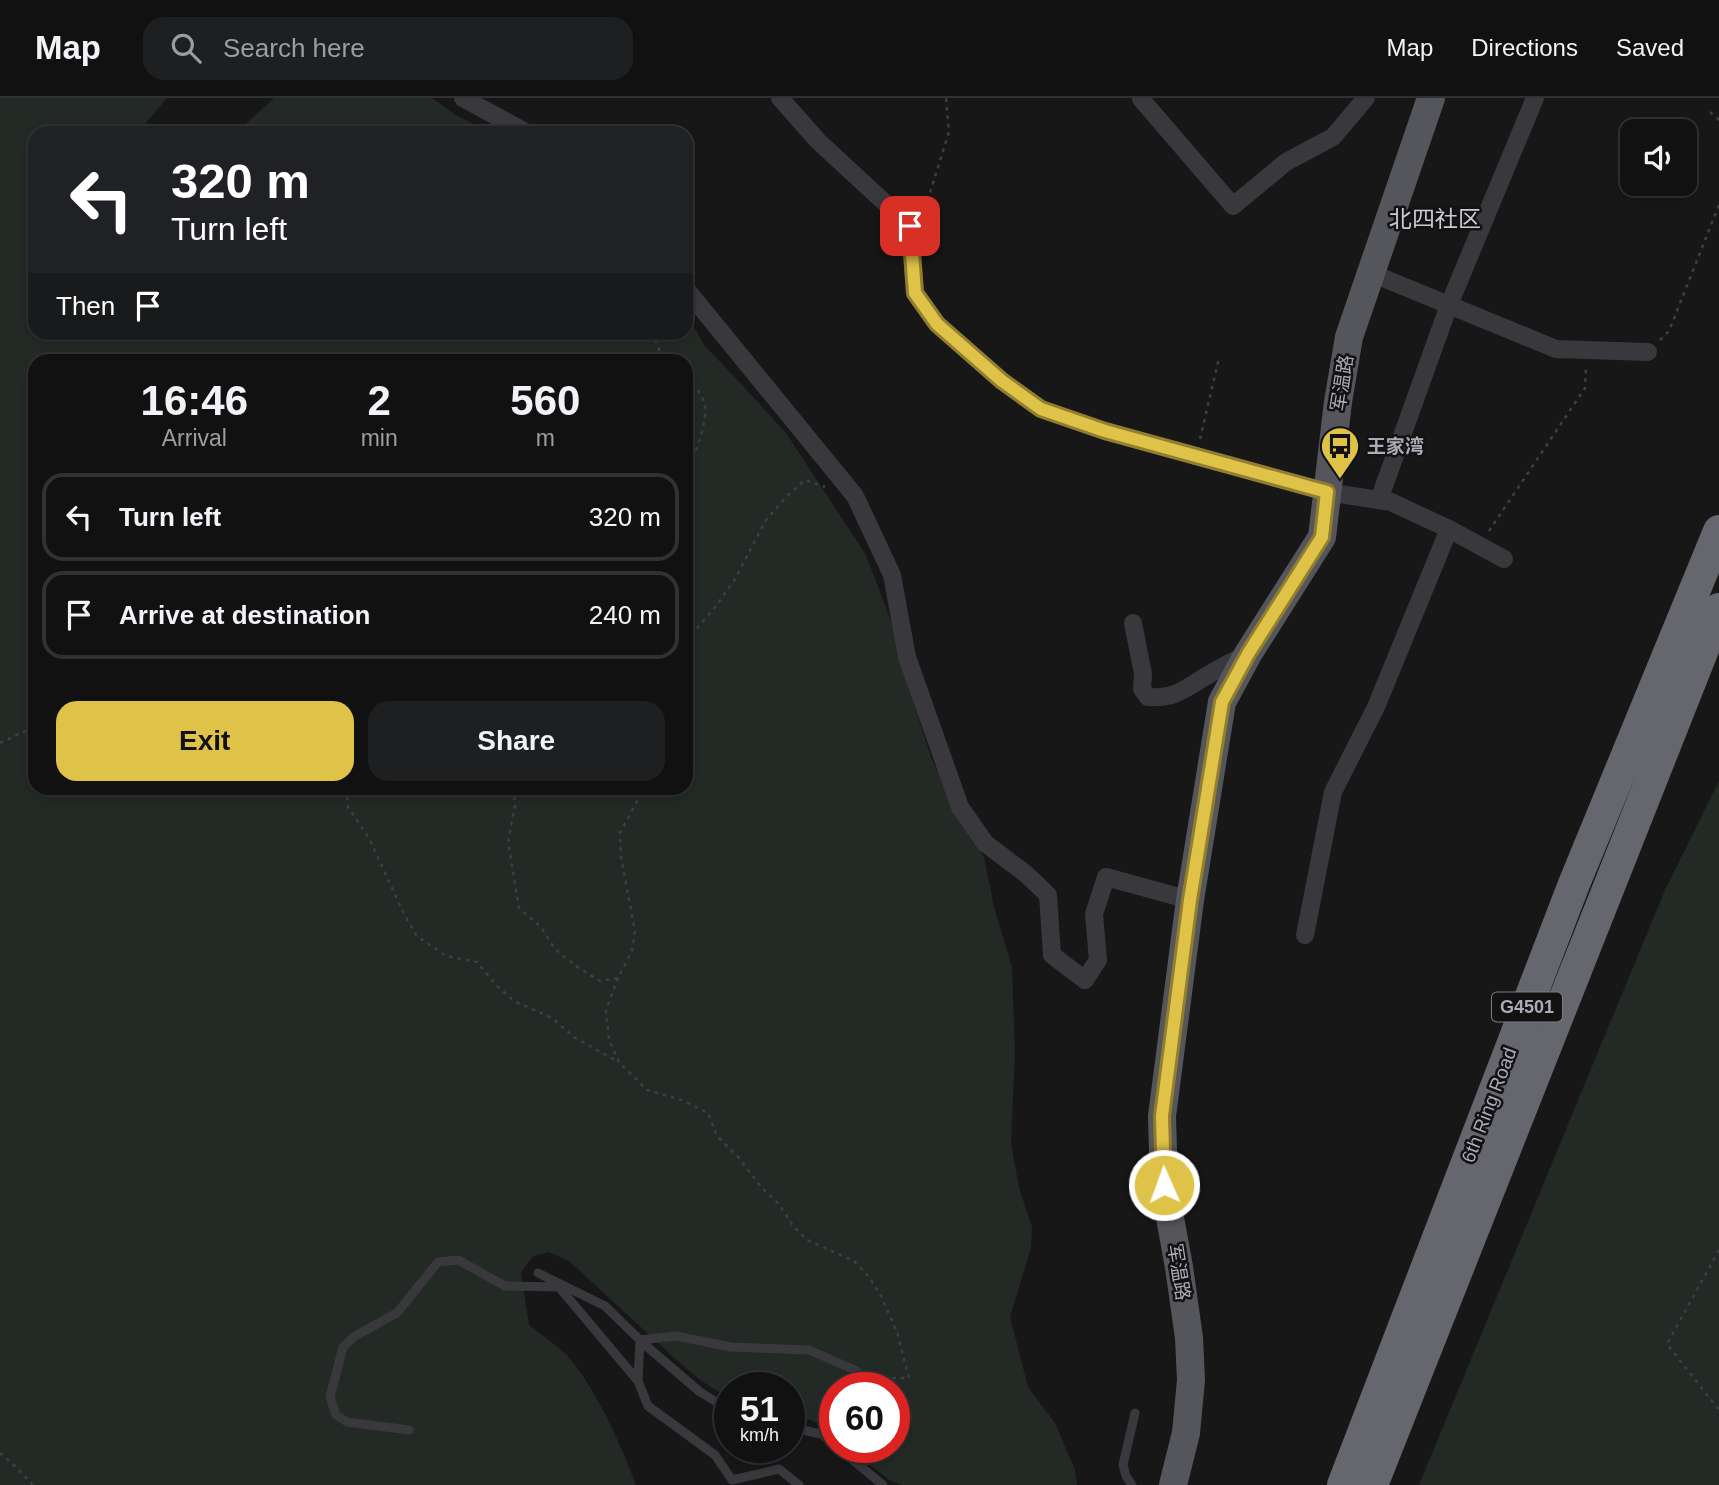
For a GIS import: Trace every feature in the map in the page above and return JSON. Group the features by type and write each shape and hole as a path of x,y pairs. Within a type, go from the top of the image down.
{"highway":[{"name":"6th Ring Road","path":"1343,1485 1574,884 1719,531"},
{"name":"6th Ring Road","path":"1372,1485 1719,609"}],"main road":[{"name":"军温路","path":"1173,1485 1186,1433 1191,1380 1180,1267 1164,1185 1162,1116 1190,900 1222,702 1248,654 1322,537 1338,402 1349,337 1431,98"}],"street":[{"path":"463,98 514,126"},
{"path":"780,98 818,141 910,226 915,293 937,324 1002,381 1041,409 1105,431 1327,492 1391,502 1504,559"},
{"path":"1141,99 1233,206 1286,162 1332,137 1366,98"},
{"path":"1379,500 1449,305 1535,98"},
{"path":"1371,273 1556,349 1648,352"},
{"path":"693,298 855,496 892,575 907,657 960,807 985,844 1026,874 1048,895 1052,955 1085,980 1098,960 1094,914 1107,877 1190,900"},
{"path":"1305,935 1333,792 1376,706 1449,529"},
{"path":"1133,623 1143,674 1142,689 1149,697 1162,698 1180,693 1248,654"}],"lane":[{"path":"409,1430 347,1422 336,1415 330,1396 342,1347 355,1336 397,1314 438,1262 458,1260 505,1286 558,1287 638,1381 648,1406 715,1455 728,1483 779,1469 799,1485"},
{"path":"538,1273 605,1306 700,1392 714,1400"},
{"path":"640,1340 676,1336 731,1347 809,1350 857,1371"},
{"path":"638,1381 640,1340"},
{"path":"1132,1485 1126,1476 1124,1465 1135,1413"},
{"path":"856,1463 883,1485"}],"path":[{"path":"910,226 924,212 949,132 946,98"},
{"path":"1710,113 1719,120"},
{"path":"1648,352 1669,331 1719,205"},
{"path":"1479,545 1585,388 1586,350"},
{"path":"1196,456 1219,358"},
{"path":"693,384 698,389 705,406 701,437 693,455"},
{"path":"693,634 735,579 766,520 805,480 855,496"},
{"path":"0,743 28,731"},
{"path":"347,795 348,807 369,838 404,915 417,936 446,956 477,962 496,986 514,1001 552,1018 575,1038 619,1062 647,1090 682,1100 708,1113 717,1136 779,1204 793,1226 807,1240 854,1261 869,1277 897,1332 909,1378 884,1378 857,1371"},
{"path":"514,795 509,842 519,908 541,927 555,950 576,967 600,981 618,978"},
{"path":"619,1062 609,1040 606,1010 632,951 635,931 621,857 620,833 640,795"},
{"path":"1719,1250 1667,1344 1719,1410"},
{"path":"0,1453 33,1485"}],"shaded area":[{"path":"0,98 167,98 144,126 28,126 28,340 693,340 693,325 704,345 786,433 866,555 891,621 932,760 960,818 984,857 994,907 1012,967 1015,1054 1011,1143 1019,1188 1032,1227 1031,1248 1010,1317 1028,1387 1055,1423 1075,1470 1077,1485 901,1485 888,1479 868,1463 910,1463 910,1372 819,1372 819,1424 805,1418 805,1372 714,1372 714,1389 670,1354 569,1261 548,1252 532,1257 521,1273 529,1325 562,1351 581,1373 623,1453 636,1485 0,1485"},
{"path":"274,98 432,98 477,126 244,126"},
{"path":"1719,781 1719,1485 1419,1485 1665,890"}],"place":[{"name":"王家湾","path":"1340,480"}],"district":[{"name":"北四社区","path":"1435,219"}],"route":[{"path":"910,226 915,293 937,324 1002,381 1041,409 1105,431 1327,492 1322,537 1248,654 1222,702 1190,900 1162,1116 1164,1185"}]}
